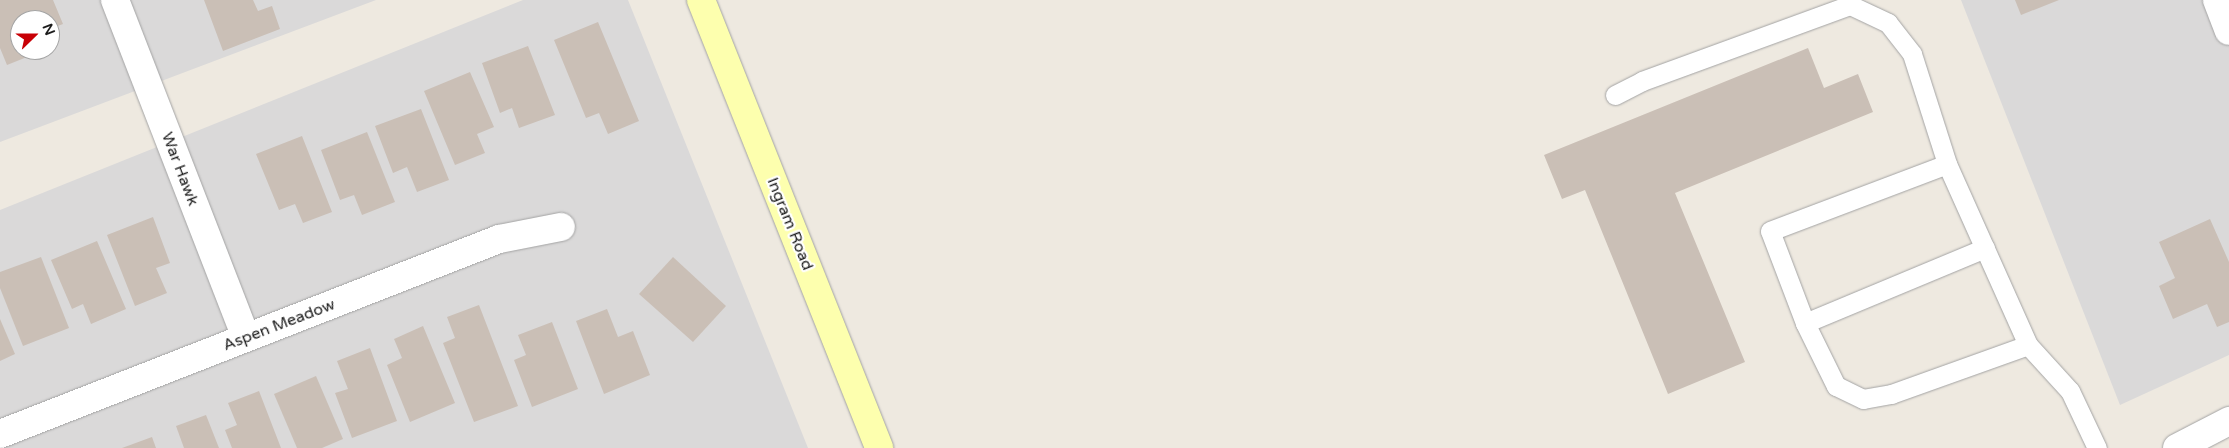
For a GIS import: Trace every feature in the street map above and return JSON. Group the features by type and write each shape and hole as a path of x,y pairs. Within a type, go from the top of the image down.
{"main road":[{"name":"Ingram Road","path":"701,0 880,448"}],"street":[{"name":"War Hawk","path":"115,0 246,338"},
{"path":"2217,0 2229,31"},
{"name":"Aspen Meadow","path":"0,434 499,239 561,227"},
{"path":"2177,448 2229,421"}],"lane":[{"path":"1615,95 1642,81 1850,5 1888,23 1912,54 1947,164 2028,345 2070,391 2097,448"},
{"path":"1947,164 1770,232 1806,323 1836,386 1863,399 1891,394 2028,345"},
{"path":"1806,323 1985,248"}],"shaded area":[{"path":"0,0 376,0 0,142"},
{"path":"523,0 628,0 808,448 0,448 0,210"},
{"path":"1961,0 2229,0 2229,355 2120,405"}],"building":[{"path":"0,0 53,0 57,10 10,10 10,60 20,60 7,65 0,48"},
{"path":"204,0 253,0 258,11 272,6 280,29 223,51"},
{"path":"2015,0 2059,0 2021,15"},
{"path":"598,22 639,121 608,134 599,113 586,118 554,40"},
{"path":"528,46 555,115 519,128 512,108 500,113 482,63"},
{"path":"1808,48 1824,88 1858,74 1873,112 1675,193 1745,362 1668,394 1585,190 1562,199 1544,155"},
{"path":"470,72 494,127 477,134 485,153 455,165 424,91"},
{"path":"421,109 449,180 417,192 407,167 393,173 375,126"},
{"path":"367,132 395,202 362,215 354,195 340,200 321,150"},
{"path":"302,136 332,212 303,223 295,204 279,210 256,154"},
{"path":"153,217 170,263 156,268 167,293 135,306 107,235"},
{"path":"2210,219 2229,262 2229,322 2217,327 2207,304 2173,319 2159,286 2175,278 2159,242"},
{"path":"97,241 126,309 91,324 83,304 72,309 51,260"},
{"path":"41,257 69,328 23,346 0,288 0,272"},
{"path":"673,257 726,306 693,342 639,294"},
{"path":"479,305 518,406 474,422 443,343 455,338 447,317"},
{"path":"607,309 618,337 633,331 650,375 604,394 576,321"},
{"path":"0,319 15,354 0,361"},
{"path":"552,322 578,389 532,407 514,360 526,355 518,335"},
{"path":"423,326 455,403 410,422 387,365 402,358 394,339"},
{"path":"370,348 397,421 352,438 335,393 348,389 337,361"},
{"path":"316,376 343,439 322,448 297,448 274,394"},
{"path":"259,391 281,448 232,448 225,430 237,425 228,403"},
{"path":"206,415 219,448 184,448 176,426"},
{"path":"152,437 156,448 122,448"}]}
